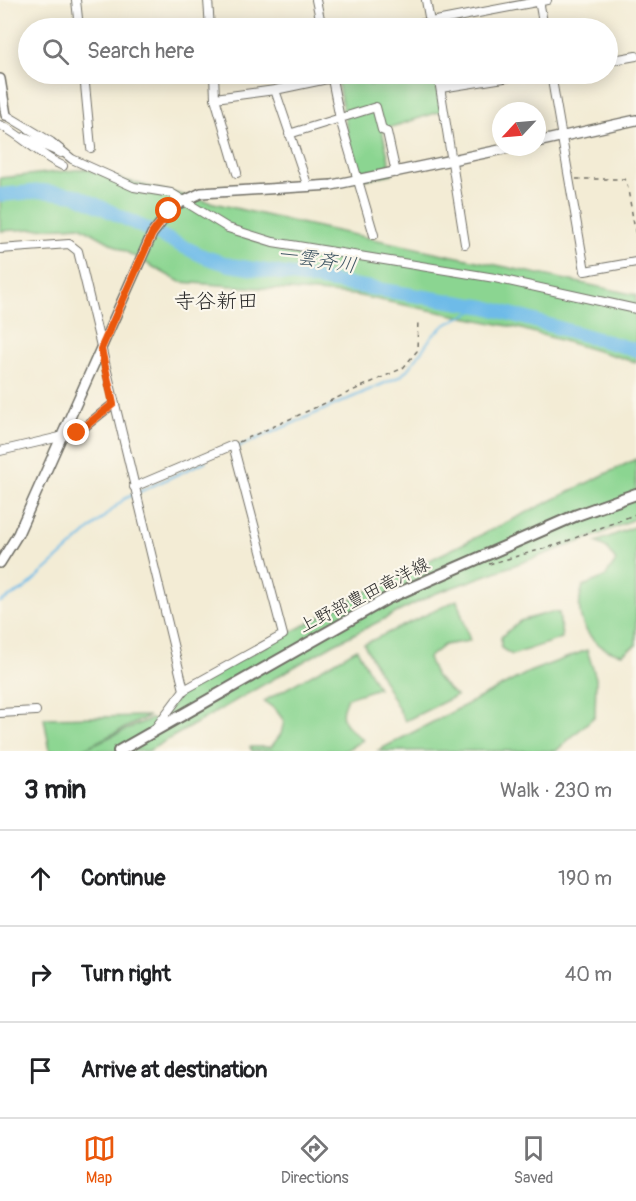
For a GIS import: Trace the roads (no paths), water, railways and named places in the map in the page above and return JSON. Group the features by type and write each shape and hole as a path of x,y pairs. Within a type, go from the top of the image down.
{"main road":[{"name":"上野部豊田竜洋線","path":"119,751 388,598 567,520 636,494"}],"street":[{"path":"76,0 78,18"},
{"path":"208,0 209,18"},
{"path":"316,0 320,18"},
{"path":"426,0 430,18"},
{"path":"462,18 542,0 543,18"},
{"path":"618,59 636,56"},
{"path":"0,79 6,116 51,142 72,159"},
{"path":"85,84 92,148"},
{"path":"215,84 216,98 237,173"},
{"path":"216,98 275,90 299,84"},
{"path":"333,84 340,119 374,235"},
{"path":"440,84 465,244"},
{"path":"441,88 466,84"},
{"path":"553,84 585,271 636,262"},
{"path":"275,90 308,187"},
{"path":"289,134 376,108 382,130 387,132 396,173"},
{"path":"546,140 636,120"},
{"path":"0,125 134,187 159,190 183,201 228,228 273,242 495,278 636,309"},
{"path":"18,134 38,154 63,166"},
{"path":"0,562 18,534 152,234 169,211 183,201 211,192 308,187 357,181 492,152"},
{"path":"0,249 69,244 78,251 113,404 184,690"},
{"path":"0,451 77,433 113,404"},
{"path":"134,487 233,445 283,636 184,690 154,731"},
{"path":"0,713 36,711"}],"waterway":[{"name":"一雲斉川","path":"0,195 42,191 76,195 205,257 230,265 486,307 636,350"},
{"path":"236,448 401,376 441,328 486,307"},
{"path":"0,602 23,590 124,499 206,461"}],"district":[{"name":"寺谷新田","path":"216,301"}]}
